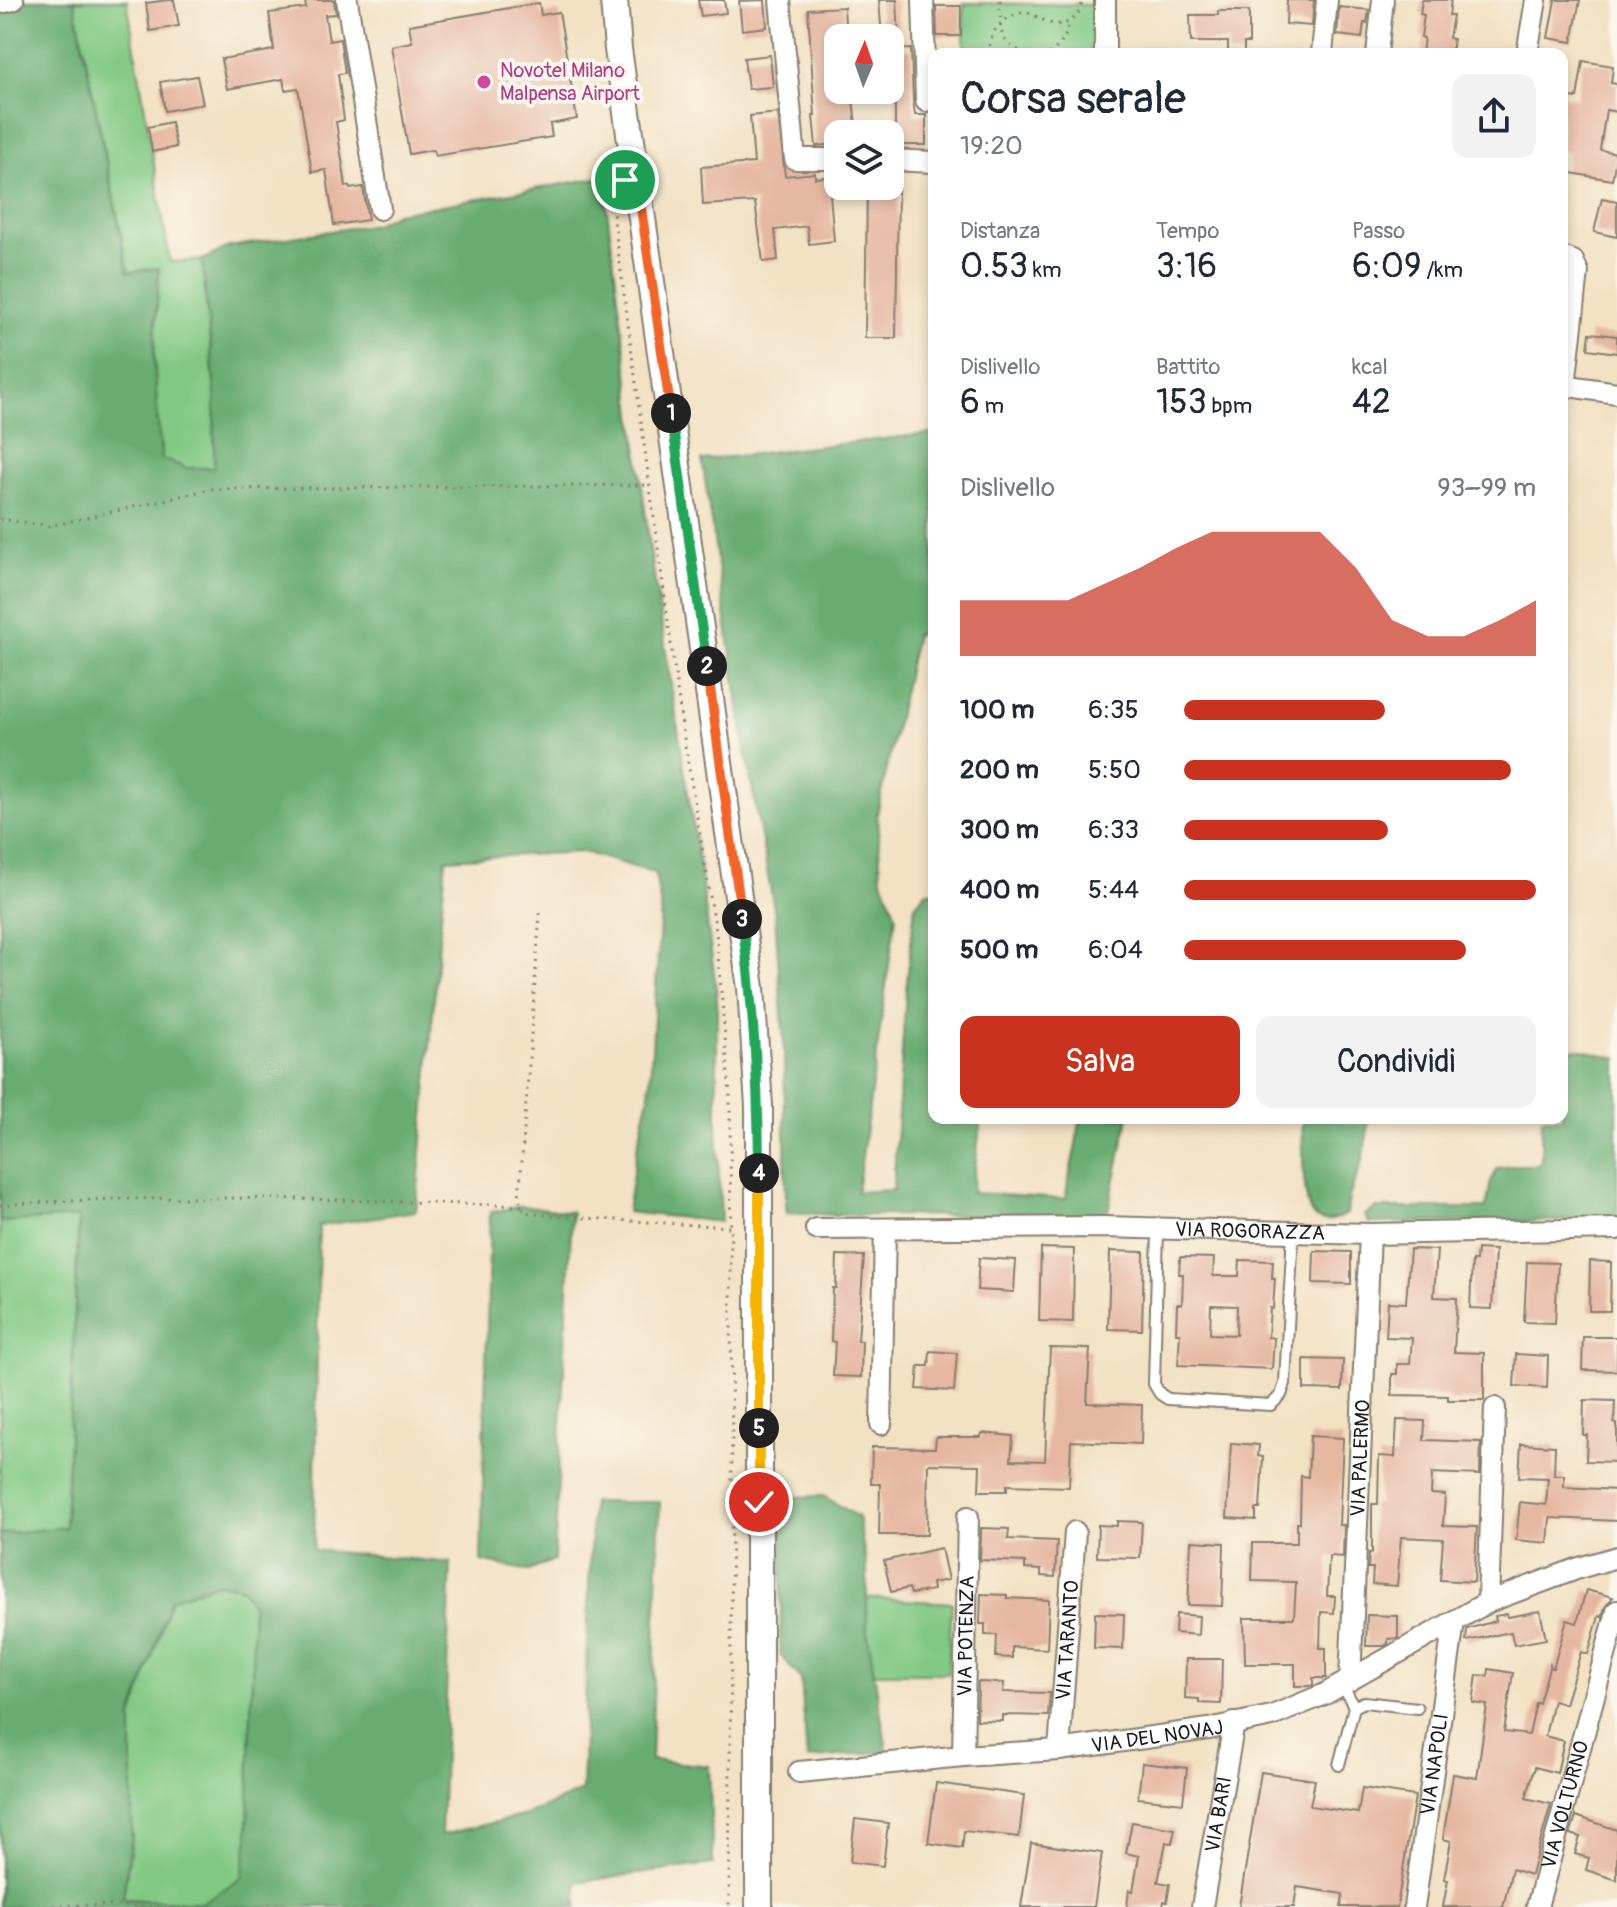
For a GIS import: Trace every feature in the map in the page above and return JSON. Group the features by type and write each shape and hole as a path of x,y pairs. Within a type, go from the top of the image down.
{"street":[{"path":"0,3 13,0"},
{"path":"347,0 380,209"},
{"path":"780,0 795,159 824,159"},
{"path":"923,0 926,101"},
{"path":"1105,0 1105,48"},
{"path":"1323,48 1327,0"},
{"path":"1378,48 1383,0"},
{"path":"1528,48 1536,0"},
{"path":"613,3 751,988 759,1106 759,1907"},
{"path":"904,161 928,162"},
{"path":"1568,259 1573,261 1578,272 1568,347"},
{"path":"1568,386 1617,393"},
{"name":"VIA ROGORAZZA","path":"816,1229 1103,1227 1370,1234 1617,1229"},
{"path":"881,1424 885,1229"},
{"name":"VIA PALERMO","path":"1346,1683 1370,1234"},
{"path":"1488,1602 1495,1408"},
{"name":"VIA POTENZA","path":"963,1756 968,1517"},
{"name":"VIA TARANTO","path":"1059,1750 1075,1532"},
{"name":"VIA DEL NOVAJ","path":"799,1772 1059,1750 1209,1729 1272,1716 1346,1683 1488,1602 1617,1557"},
{"name":"VIA VOLTURNO","path":"1537,1907 1617,1611"},
{"name":"VIA NAPOLI","path":"1414,1907 1454,1621"},
{"name":"VIA BARI","path":"1202,1907 1234,1723"}],"lane":[{"path":"1158,1229 1154,1384 1160,1394 1168,1399 1271,1405 1281,1395 1285,1383 1293,1232"},
{"path":"1339,1765 1354,1707 1346,1683"},
{"path":"1354,1707 1364,1702 1417,1708"}],"path":[{"path":"1000,0 1004,40 1012,48"},
{"path":"989,48 991,35 1001,23 1018,13 1025,12 1054,24 1075,18 1082,10 1082,0"},
{"path":"1055,48 1063,41 1067,21"},
{"path":"636,174 610,190 682,726 716,932 730,1094 732,1490 729,1907"},
{"path":"0,519 50,526 211,489 650,485"},
{"path":"540,913 519,1199 525,1212 730,1227"},
{"path":"0,1205 83,1199 243,1198 522,1206"},
{"path":"37,1907 167,1907"}],"green space":[{"path":"0,0 74,0 128,272 159,268 154,356 162,459 186,468 214,468 215,393 202,260 229,247 375,224 397,213 603,177 650,549 717,995 721,1222 627,1212 649,1096 661,908 655,873 583,852 446,859 416,1211 319,1226 314,1550 451,1563 441,1835 526,1815 582,1791 592,1502 660,1502 651,1760 709,1766 713,1864 577,1882 577,1907 0,1907 0,1534 65,1527 79,1217 0,1222","holes":["218,1583 241,1587 252,1604 253,1634 248,1839 242,1878 201,1903 123,1899 132,1836 132,1717 171,1599"]},
{"path":"74,0 127,0 170,262 202,260 215,393 214,469 186,468 162,460 154,356 159,269 129,273"},
{"path":"964,3 1095,5 1094,48 964,48"},
{"path":"928,434 928,635 916,634 877,814 881,877 896,915 857,1192 893,1190 906,990 915,905 927,891 928,1124 980,1124 972,1193 1065,1199 1080,1124 1127,1124 1107,1216 786,1213 784,1044 775,914 746,753 702,460"},
{"path":"1579,1049 1617,1058 1617,1220 1369,1223 1364,1215 1377,1208 1486,1208 1491,1181 1498,1168 1538,1165 1541,1160 1542,1124 1568,1124 1568,1050"},
{"path":"1303,1124 1368,1124 1347,1214 1329,1220 1315,1218 1306,1195"},
{"path":"522,1206 572,1212 554,1560 529,1571 481,1561 490,1212"},
{"path":"79,1216 65,1528 0,1534 0,1222"},
{"path":"824,1496 858,1517 867,1568 867,1630 887,1751 807,1759 801,1679 780,1654 783,1506 793,1497"},
{"path":"218,1583 242,1587 252,1604 248,1839 242,1879 201,1903 122,1899 132,1836 132,1717 171,1599"},
{"path":"867,1598 952,1603 948,1673 873,1673 867,1630"}],"building":[{"path":"174,0 179,26 150,31 146,3"},
{"path":"305,0 334,0 336,14 325,15 329,41 340,39 345,73 338,74 344,120 336,122 346,186 350,189 363,187 368,220 334,225 326,170 312,172 298,88 285,90 283,79 227,89 221,59 274,50 269,13 306,8"},
{"path":"698,0 724,0 726,13 701,16"},
{"path":"765,0 767,27 742,30 739,1"},
{"path":"879,0 897,0 898,24 881,24"},
{"path":"1287,0 1314,0 1312,26 1286,24"},
{"path":"1422,0 1451,0 1449,15 1453,15 1449,38 1453,39 1452,48 1423,48 1424,15 1420,14"},
{"path":"1555,0 1580,0 1572,42 1548,38"},
{"name":"Novotel Milano Malpensa Airport","path":"539,3 541,15 559,12 577,119 550,124 552,137 435,156 433,150 409,154 391,46 412,42 409,25"},
{"path":"936,6 961,6 961,36 937,36"},
{"path":"844,7 845,24 824,24 824,104 854,104 855,120 824,120 824,145 816,146 813,116 808,9"},
{"path":"1339,7 1369,10 1362,38 1337,35"},
{"path":"1218,11 1249,11 1249,43 1244,43 1244,48 1228,48 1228,42 1191,42 1190,15 1218,15"},
{"path":"904,49 911,49 915,115 926,115 926,145 904,145 904,120 895,120 895,104 904,104"},
{"path":"770,55 773,87 748,89 744,58"},
{"path":"1583,61 1613,66 1611,83 1617,84 1617,112 1606,110 1600,150 1617,153 1612,180 1568,173 1568,97 1577,98"},
{"path":"197,76 203,104 165,111 160,82"},
{"path":"778,113 785,176 815,173 815,178 824,177 824,200 831,200 834,241 809,244 807,226 775,230 778,260 763,262 755,202 703,205 701,167 754,163 750,116"},
{"path":"171,122 176,147 152,152 148,127"},
{"path":"1602,198 1617,201 1617,237 1594,232"},
{"path":"867,200 898,200 896,338 865,338"},
{"path":"1590,333 1617,336 1617,353 1588,349"},
{"path":"1041,1248 1074,1249 1073,1322 1039,1321"},
{"path":"1410,1249 1437,1250 1434,1297 1457,1298 1454,1352 1484,1353 1484,1400 1392,1395 1392,1374 1397,1374 1397,1364 1410,1364 1412,1338 1386,1337 1388,1302 1406,1303"},
{"path":"1477,1249 1495,1250 1492,1309 1470,1308 1472,1261 1476,1261"},
{"path":"1110,1251 1144,1252 1142,1330 1108,1329"},
{"path":"1314,1251 1351,1252 1351,1284 1313,1283"},
{"path":"837,1255 864,1256 858,1341 862,1341 861,1377 833,1376 835,1342 831,1341"},
{"path":"1180,1257 1214,1258 1213,1276 1239,1276 1240,1260 1273,1261 1273,1309 1270,1308 1268,1337 1274,1338 1272,1369 1178,1365 1180,1333 1176,1333 1177,1304 1182,1304 1183,1274 1179,1274","holes":["1211,1305 1237,1306 1236,1335 1210,1334"]},
{"path":"979,1258 1016,1260 1014,1292 977,1290"},
{"path":"1590,1261 1611,1262 1610,1311 1589,1311"},
{"path":"1527,1262 1558,1263 1555,1323 1524,1322"},
{"path":"1583,1337 1617,1337 1617,1371 1582,1370"},
{"path":"1050,1348 1090,1349 1087,1403 1142,1405 1141,1444 1071,1441 1069,1487 1007,1485 1007,1491 979,1491 980,1465 928,1464 927,1535 879,1535 880,1484 871,1484 872,1447 935,1448 936,1437 981,1437 982,1433 1013,1436 1011,1460 1045,1461"},
{"path":"930,1351 957,1353 954,1391 917,1389 919,1366 929,1366"},
{"path":"1516,1354 1548,1356 1547,1388 1514,1386"},
{"path":"1304,1359 1343,1360 1342,1390 1304,1389"},
{"path":"1584,1400 1615,1401 1617,1462 1586,1461"},
{"path":"1397,1420 1425,1421 1424,1440 1481,1442 1480,1475 1432,1473 1431,1494 1445,1495 1443,1526 1477,1527 1474,1582 1440,1580 1443,1539 1401,1537 1397,1586 1372,1584 1373,1568 1368,1568 1369,1553 1372,1553 1372,1504 1378,1504 1379,1456 1395,1457"},
{"path":"1310,1436 1343,1438 1339,1525 1344,1525 1343,1557 1329,1556 1327,1596 1335,1596 1334,1613 1321,1612 1320,1648 1326,1648 1326,1678 1313,1678 1313,1685 1295,1686 1295,1664 1245,1664 1244,1618 1294,1618 1296,1582 1252,1581 1253,1543 1297,1543 1301,1476 1308,1477"},
{"path":"1231,1443 1259,1445 1258,1456 1263,1457 1260,1509 1256,1509 1256,1520 1227,1518"},
{"path":"1521,1444 1555,1446 1554,1475 1564,1475 1564,1487 1617,1490 1617,1521 1550,1518 1548,1543 1516,1540 1520,1502 1546,1505 1548,1478 1519,1477"},
{"path":"1117,1521 1142,1522 1140,1558 1097,1557 1098,1525 1117,1526"},
{"path":"981,1528 1009,1529 1008,1539 1057,1541 1055,1577 1041,1576 1041,1570 1025,1569 1025,1562 980,1560"},
{"path":"1191,1541 1224,1543 1222,1606 1188,1605"},
{"path":"941,1548 948,1580 932,1583 933,1590 911,1594 909,1588 891,1592 884,1561"},
{"path":"1586,1590 1613,1597 1602,1617 1599,1616 1588,1654 1581,1652 1565,1704 1553,1700 1545,1736 1564,1741 1557,1773 1535,1767 1526,1798 1551,1804 1531,1875 1512,1869 1503,1907 1443,1907 1451,1841 1443,1839 1453,1774 1477,1778 1487,1705 1473,1703 1477,1675 1488,1676 1489,1669 1513,1673 1504,1732 1529,1735 1536,1703 1539,1703 1550,1664 1553,1668 1567,1620 1577,1623"},
{"path":"981,1594 1049,1600 1047,1649 1012,1647 1012,1658 996,1657 997,1635 985,1635 985,1624 980,1624"},
{"path":"1540,1611 1546,1639 1514,1645 1511,1632 1466,1641 1467,1629 1496,1621 1495,1616 1507,1614 1508,1617"},
{"path":"1095,1613 1124,1614 1123,1649 1094,1648"},
{"path":"1176,1614 1199,1616 1198,1635 1175,1633"},
{"path":"1367,1615 1398,1616 1398,1638 1388,1639 1388,1644 1384,1646 1366,1646"},
{"path":"1186,1659 1222,1659 1221,1704 1199,1703 1199,1699 1185,1698"},
{"path":"978,1682 1004,1683 1003,1692 1050,1693 1048,1716 1002,1715 1002,1721 977,1720"},
{"path":"1142,1763 1187,1768 1183,1803 1138,1798"},
{"path":"1261,1772 1315,1780 1310,1806 1358,1813 1362,1788 1415,1796 1397,1907 1341,1907 1343,1894 1297,1887 1294,1907 1239,1907"},
{"path":"936,1783 1024,1795 1019,1837 964,1831 962,1848 928,1843"},
{"path":"1576,1816 1617,1830 1617,1880 1586,1870 1589,1858 1575,1854 1580,1837 1570,1834"},
{"path":"855,1819 888,1823 883,1866 850,1862"},
{"path":"1132,1822 1175,1829 1172,1843 1166,1842 1158,1882 1170,1884 1163,1907 1127,1907 1139,1856 1126,1853"},
{"path":"1031,1843 1102,1853 1094,1907 1021,1907"}],"place":[{"name":"Novotel Milano Malpensa Airport","path":"484,82"}],"route":[{"path":"625,180 636,174 751,988 759,1106 759,1502"}]}
